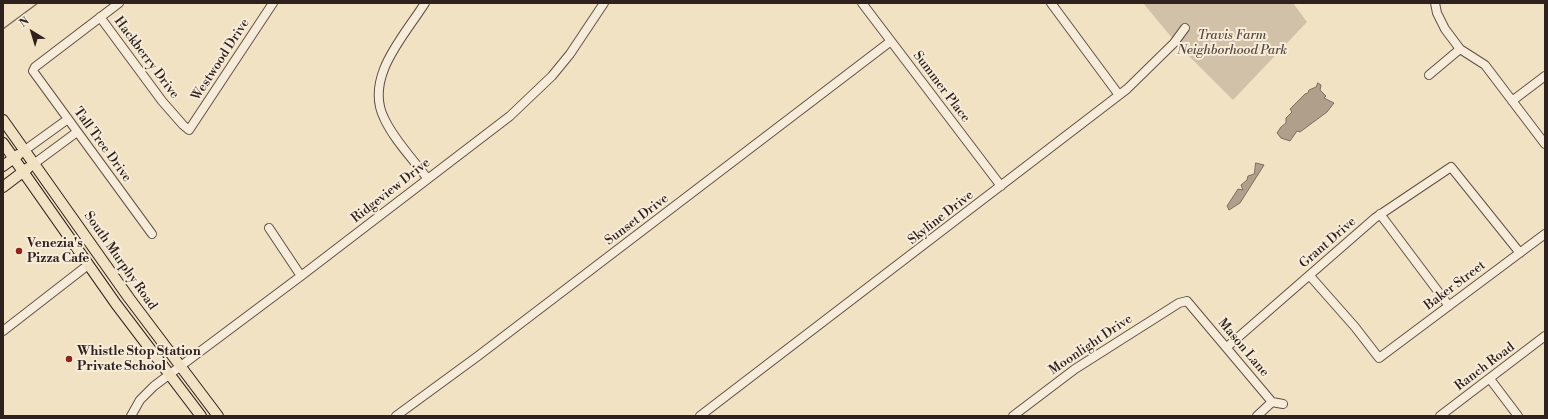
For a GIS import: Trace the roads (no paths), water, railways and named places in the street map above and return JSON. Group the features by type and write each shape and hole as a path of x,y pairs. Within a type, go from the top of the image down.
{"main road":[{"name":"South Murphy Road","path":"3,120 128,298 218,416"},
{"name":"South Murphy Road","path":"3,143 88,265 201,416"},
{"path":"3,166 25,150"},
{"path":"3,187 35,164"}],"street":[{"path":"100,17 119,3"},
{"name":"Westwood Drive","path":"189,130 273,3"},
{"path":"425,3 388,60 383,71 379,93 381,111 388,125 427,178"},
{"name":"Ridgeview Drive","path":"131,416 140,400 169,374 301,276 427,178 510,116 538,91 570,54 604,3"},
{"name":"Summer Place","path":"862,3 1001,186"},
{"path":"1051,3 1119,95"},
{"path":"1435,3 1437,13 1445,29 1460,49 1485,65 1545,144"},
{"name":"Tall Tree Drive","path":"100,17 33,70 152,234"},
{"name":"Hackberry Drive","path":"100,17 162,100 189,130"},
{"name":"Skyline Drive","path":"700,416 1119,95 1174,43 1185,28"},
{"name":"Sunset Drive","path":"396,416 478,356 891,41"},
{"path":"1429,75 1460,49"},
{"path":"1512,101 1545,76"},
{"path":"25,150 68,119"},
{"path":"35,164 77,132"},
{"name":"Grant Drive","path":"1227,347 1380,214 1451,167 1520,253"},
{"path":"1380,214 1449,306"},
{"path":"269,228 301,276"},
{"name":"Baker Street","path":"1310,276 1355,327 1379,358 1545,234"},
{"path":"3,331 88,265"},
{"name":"Mason Lane","path":"1187,301 1272,402"},
{"name":"Moonlight Drive","path":"1013,416 1075,369 1179,303 1187,301"},
{"name":"Ranch Road","path":"1440,416 1545,336"},
{"path":"1490,379 1518,416"},
{"path":"1257,416 1272,402 1283,404"}],"waterway":[{"path":"3,29 38,3"}],"place":[{"name":"Venezia's Pizza Cafe","path":"19,251"},
{"name":"Whistle Stop Station Private School","path":"69,359"}],"park label":[{"name":"Travis Farm Neighborhood Park","path":"1232,44"}]}
